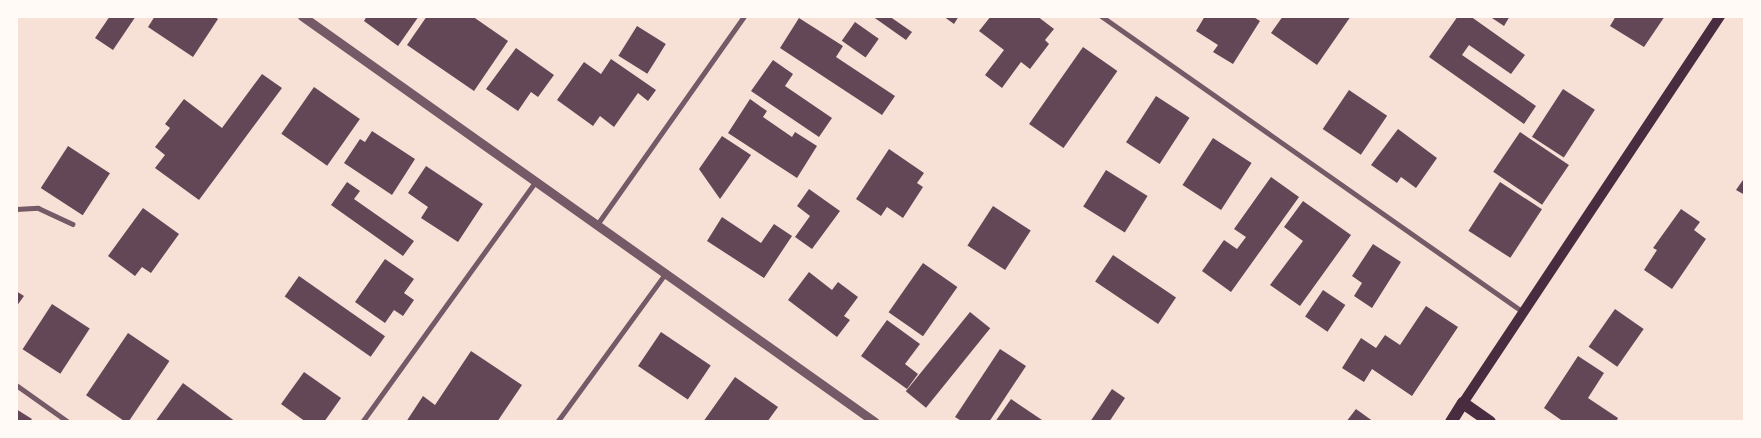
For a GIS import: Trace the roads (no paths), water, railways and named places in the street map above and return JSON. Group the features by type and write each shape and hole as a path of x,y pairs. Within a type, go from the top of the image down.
{"main road":[{"path":"1451,422 1720,16"},
{"path":"1463,404 1490,422"}],"street":[{"path":"302,16 875,422"},
{"path":"596,226 744,16"},
{"path":"1101,16 1523,312"},
{"path":"362,422 535,182"},
{"path":"16,209 38,208 72,224"},
{"path":"557,422 665,274"},
{"path":"16,385 68,422"}]}
